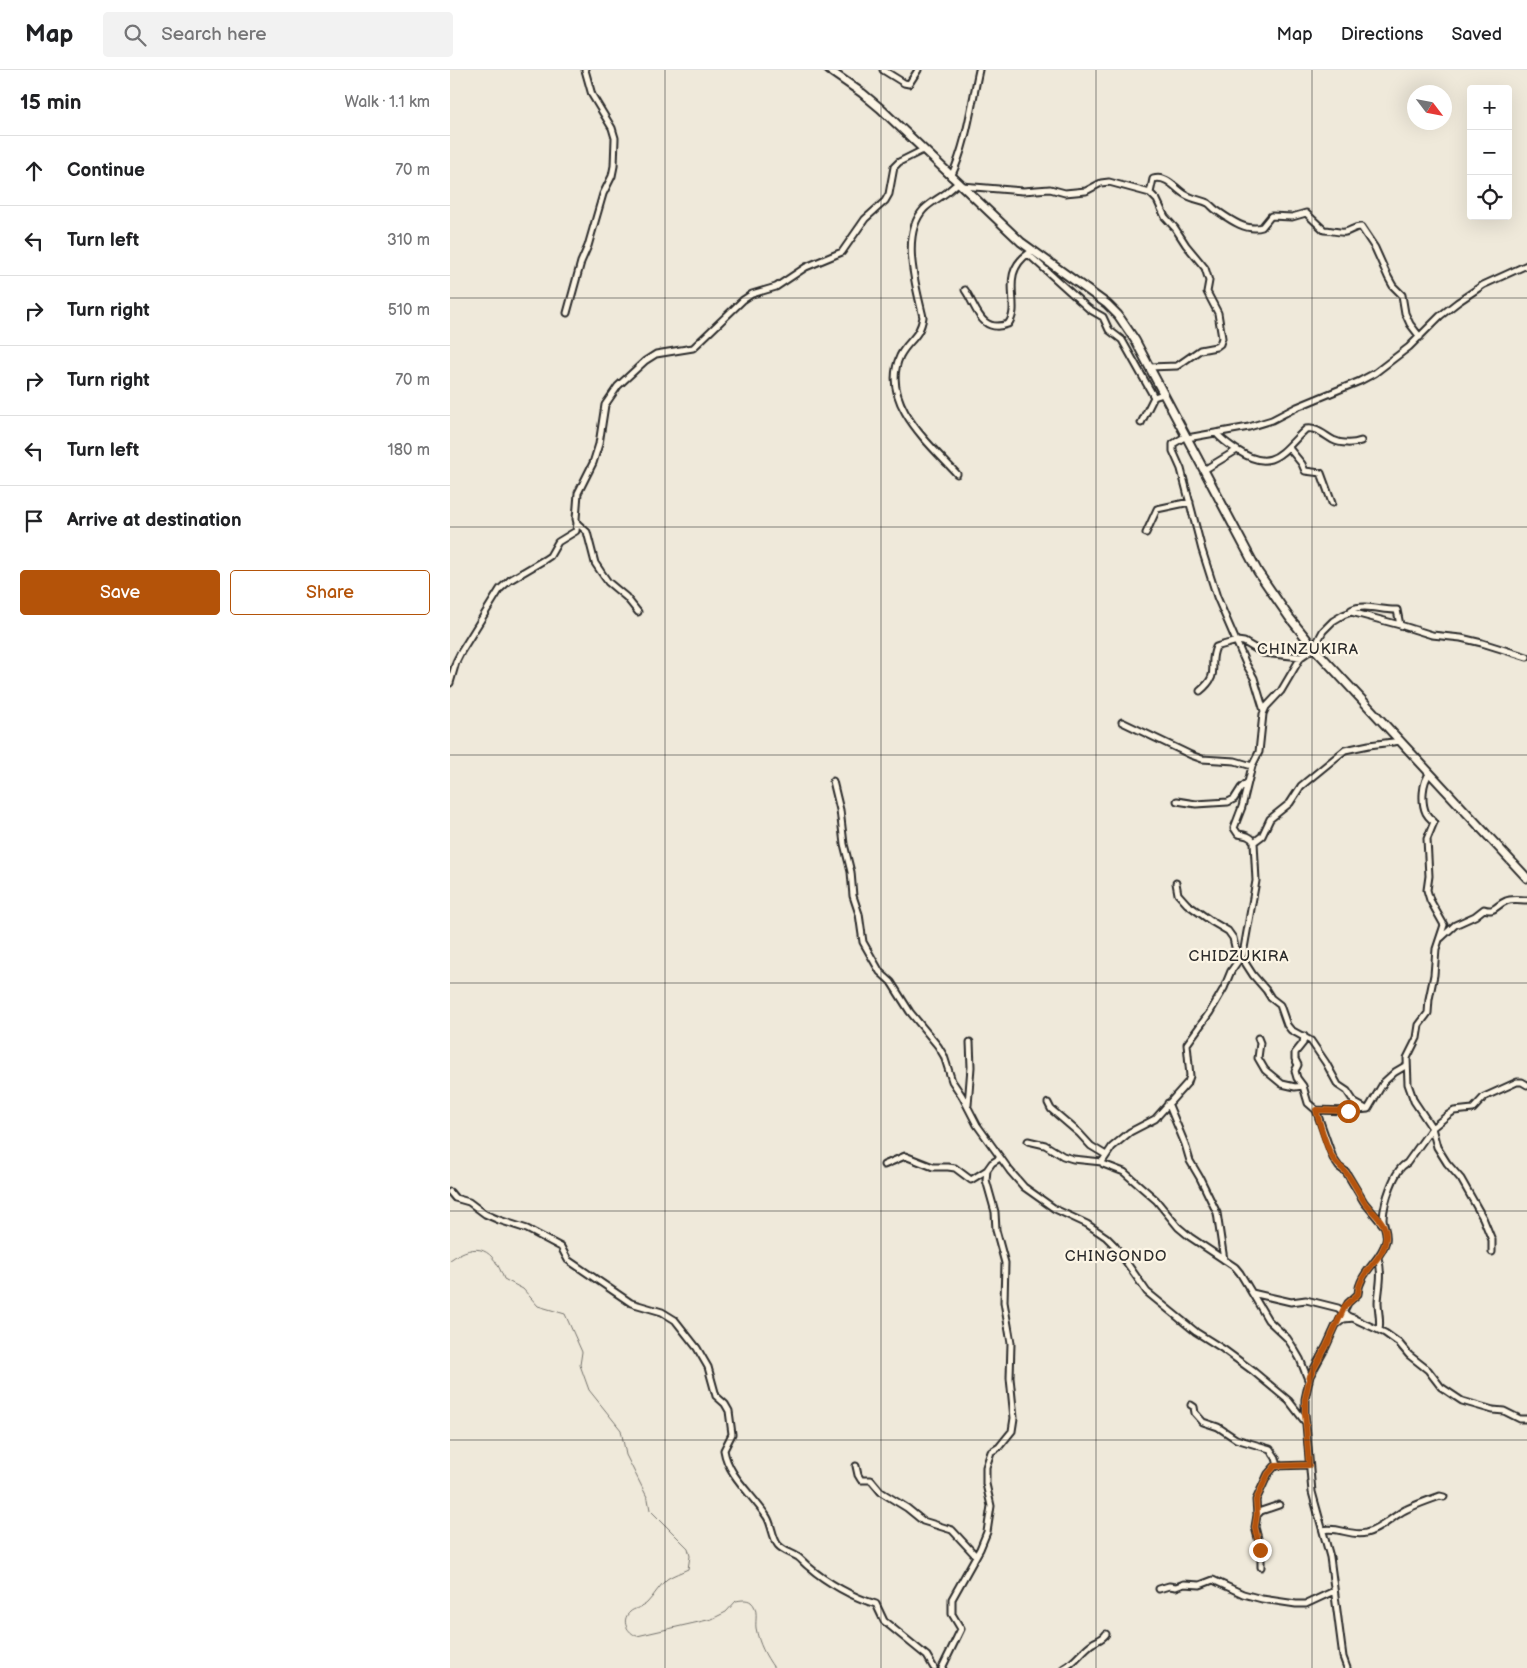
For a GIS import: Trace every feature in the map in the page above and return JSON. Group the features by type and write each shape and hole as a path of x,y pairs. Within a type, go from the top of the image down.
{"highway":[{"path":"829,70 874,103 1030,253 1107,304 1126,326 1150,367 1258,572 1289,617 1314,648 1527,878"}],"street":[{"path":"566,313 571,292 614,166 615,138 612,128 592,95 585,70"},
{"path":"883,70 909,84 918,70"},
{"path":"951,177 959,160 965,138 979,70"},
{"path":"450,683 461,652 500,589 510,580 550,556 558,542 576,531 578,493 596,453 606,405 618,386 645,360 656,354 693,348 743,300 752,294 776,287 806,267 842,252 865,218 889,194 894,167 899,162 923,150"},
{"path":"1150,193 1153,179 1162,178 1176,186 1179,191 1187,196 1209,203 1230,221 1251,228 1262,227 1271,216 1292,217 1303,214 1308,214 1324,230 1343,232 1358,226 1361,227 1375,248 1393,286 1402,295 1410,324 1420,337"},
{"path":"957,474 910,422 897,396 895,382 900,356 917,336 923,317 911,253 912,234 922,211 930,203 959,184 1023,191 1050,189 1065,193 1086,190 1101,183 1109,182 1150,193 1157,200 1165,217 1205,268 1209,281 1208,292 1218,313 1222,338 1220,344 1216,347 1200,350 1177,366 1150,367"},
{"path":"965,290 985,322 991,326 998,327 1008,324 1011,321 1012,311 1012,278 1019,263 1030,253 1089,309 1103,317 1109,330 1122,340 1154,397"},
{"path":"1102,1162 1112,1147 1130,1132 1155,1119 1190,1079 1187,1044 1210,1012 1242,956 1256,881 1254,842 1252,838 1238,834 1234,828 1242,807 1252,766 1258,752 1264,711 1254,678 1217,598 1173,449 1175,442 1186,437 1216,433 1272,420 1304,404 1360,381 1375,373 1420,337 1440,316 1458,302 1484,285 1527,265"},
{"path":"1141,423 1154,397 1163,394"},
{"path":"1216,433 1224,442 1247,457 1258,460 1268,460 1276,457 1289,448 1301,434 1310,428 1343,443 1361,441"},
{"path":"1289,448 1306,472 1321,473 1332,503"},
{"path":"1204,470 1237,450"},
{"path":"1146,533 1157,509 1190,502"},
{"path":"577,523 587,532 596,563 608,582 626,597 638,612"},
{"path":"1264,711 1282,691 1301,657 1314,648 1323,631 1342,615 1358,607 1397,610 1400,624"},
{"path":"1351,612 1400,624 1432,635 1461,638 1482,643 1527,657"},
{"path":"1200,691 1211,680 1216,647 1236,641 1244,642 1263,652 1301,657"},
{"path":"1122,722 1202,759 1235,761 1252,766"},
{"path":"1254,842 1262,836 1270,819 1290,803 1301,786 1345,750 1401,741"},
{"path":"1430,773 1423,800 1426,813 1434,822 1426,839 1429,876 1427,890 1430,900 1444,924 1435,954 1428,1013 1418,1027 1417,1038 1408,1055 1408,1084 1412,1096 1432,1128 1437,1147 1447,1163 1461,1179 1483,1218 1492,1240 1492,1252"},
{"path":"833,781 863,942 880,972 891,982 910,1012 938,1046 948,1066 952,1081 977,1125 1000,1158 1024,1188 1056,1209 1087,1224 1106,1237 1148,1292 1196,1332 1254,1371 1289,1402 1306,1423"},
{"path":"1177,802 1196,804 1228,802 1234,799 1241,788 1248,782"},
{"path":"1176,883 1179,896 1187,904 1211,922 1228,931 1233,938 1235,947 1253,975 1269,996 1280,1005 1287,1025 1311,1041 1320,1052 1338,1085 1349,1093 1355,1102 1366,1109"},
{"path":"1439,940 1455,925 1475,916 1484,909 1492,910 1506,900 1527,900"},
{"path":"1304,1036 1303,1043 1294,1053 1298,1065 1295,1069 1297,1078 1303,1086 1308,1102 1316,1110 1333,1158 1346,1172 1364,1202 1385,1227"},
{"path":"1258,1038 1260,1042 1258,1058 1265,1070 1282,1084 1295,1087 1303,1086"},
{"path":"968,1108 972,1067 970,1042"},
{"path":"1316,1110 1348,1111 1366,1109 1370,1106 1380,1087 1387,1079 1407,1065"},
{"path":"1347,1668 1343,1657 1330,1558 1312,1492 1305,1399 1309,1382 1343,1312 1348,1303 1358,1294 1358,1288 1364,1274 1378,1258 1386,1240 1383,1218 1395,1176 1402,1165 1407,1162 1432,1128 1454,1111 1473,1109 1484,1098 1512,1084 1522,1082 1527,1086"},
{"path":"1048,1103 1051,1109 1091,1146 1106,1155"},
{"path":"1168,1103 1190,1161 1217,1212 1224,1260"},
{"path":"1028,1141 1044,1145 1063,1156 1102,1162 1124,1172 1156,1200 1190,1237 1235,1267 1268,1320 1287,1338 1293,1347 1309,1382"},
{"path":"884,1165 905,1156 933,1167 954,1168 971,1180 987,1170 992,1163 1000,1158"},
{"path":"942,1668 961,1629 952,1614 952,1599 987,1532 991,1500 986,1484 986,1467 991,1452 1012,1431 1014,1418 1010,1378 1011,1343 1004,1302 1005,1263 996,1230 995,1212 987,1187 987,1170"},
{"path":"450,1192 455,1198 469,1202 485,1214 527,1229 561,1247 567,1258 575,1265 630,1303 662,1312 675,1320 697,1348 708,1367 716,1396 725,1404 729,1411 732,1434 724,1454 734,1475 767,1518 777,1544 829,1581 861,1600 876,1604 884,1621 926,1656 934,1668"},
{"path":"1378,1258 1382,1269 1378,1304 1381,1320 1379,1330"},
{"path":"1252,1293 1291,1302 1301,1300 1325,1303 1338,1308 1399,1343 1409,1355 1428,1370 1441,1387 1462,1401 1493,1410 1504,1411 1520,1419 1527,1419"},
{"path":"1338,1323 1344,1319 1354,1318"},
{"path":"1191,1405 1203,1422 1218,1427 1236,1439 1268,1448 1276,1458 1278,1466"},
{"path":"1261,1567 1260,1550 1255,1527 1257,1514 1256,1500 1265,1479 1271,1470 1278,1466 1309,1465"},
{"path":"856,1466 861,1480 872,1480 881,1492 907,1508 923,1521 952,1530 976,1556"},
{"path":"1323,1530 1330,1528 1352,1534 1367,1533 1388,1523 1405,1510 1440,1496 1444,1498"},
{"path":"1257,1514 1279,1505"},
{"path":"1159,1589 1184,1584 1200,1585 1213,1580 1243,1594 1262,1599 1306,1604 1334,1591"},
{"path":"1064,1668 1093,1643 1104,1638 1106,1634"}],"waterway":[{"path":"450,1260 469,1250 483,1251 495,1261 504,1279 523,1289 538,1306 565,1314 582,1352 580,1365 589,1390 621,1430 626,1455 648,1499 650,1510 688,1548 690,1556 688,1569 667,1579 647,1603 630,1612 625,1623 628,1629 637,1636 712,1619 726,1612 736,1601 748,1600 755,1608 756,1628 759,1639 765,1654 774,1668"}],"district":[{"name":"CHINZUKIRA","path":"1308,649"},
{"name":"CHIDZUKIRA","path":"1239,956"},
{"name":"CHINGONDO","path":"1116,1256"}],"route":[{"path":"1260,1550 1255,1527 1257,1514 1256,1500 1265,1479 1275,1466 1309,1465 1305,1399 1310,1376 1345,1306 1358,1294 1358,1288 1364,1274 1378,1258 1386,1240 1385,1227 1364,1202 1346,1172 1333,1158 1316,1110 1348,1111"}]}
